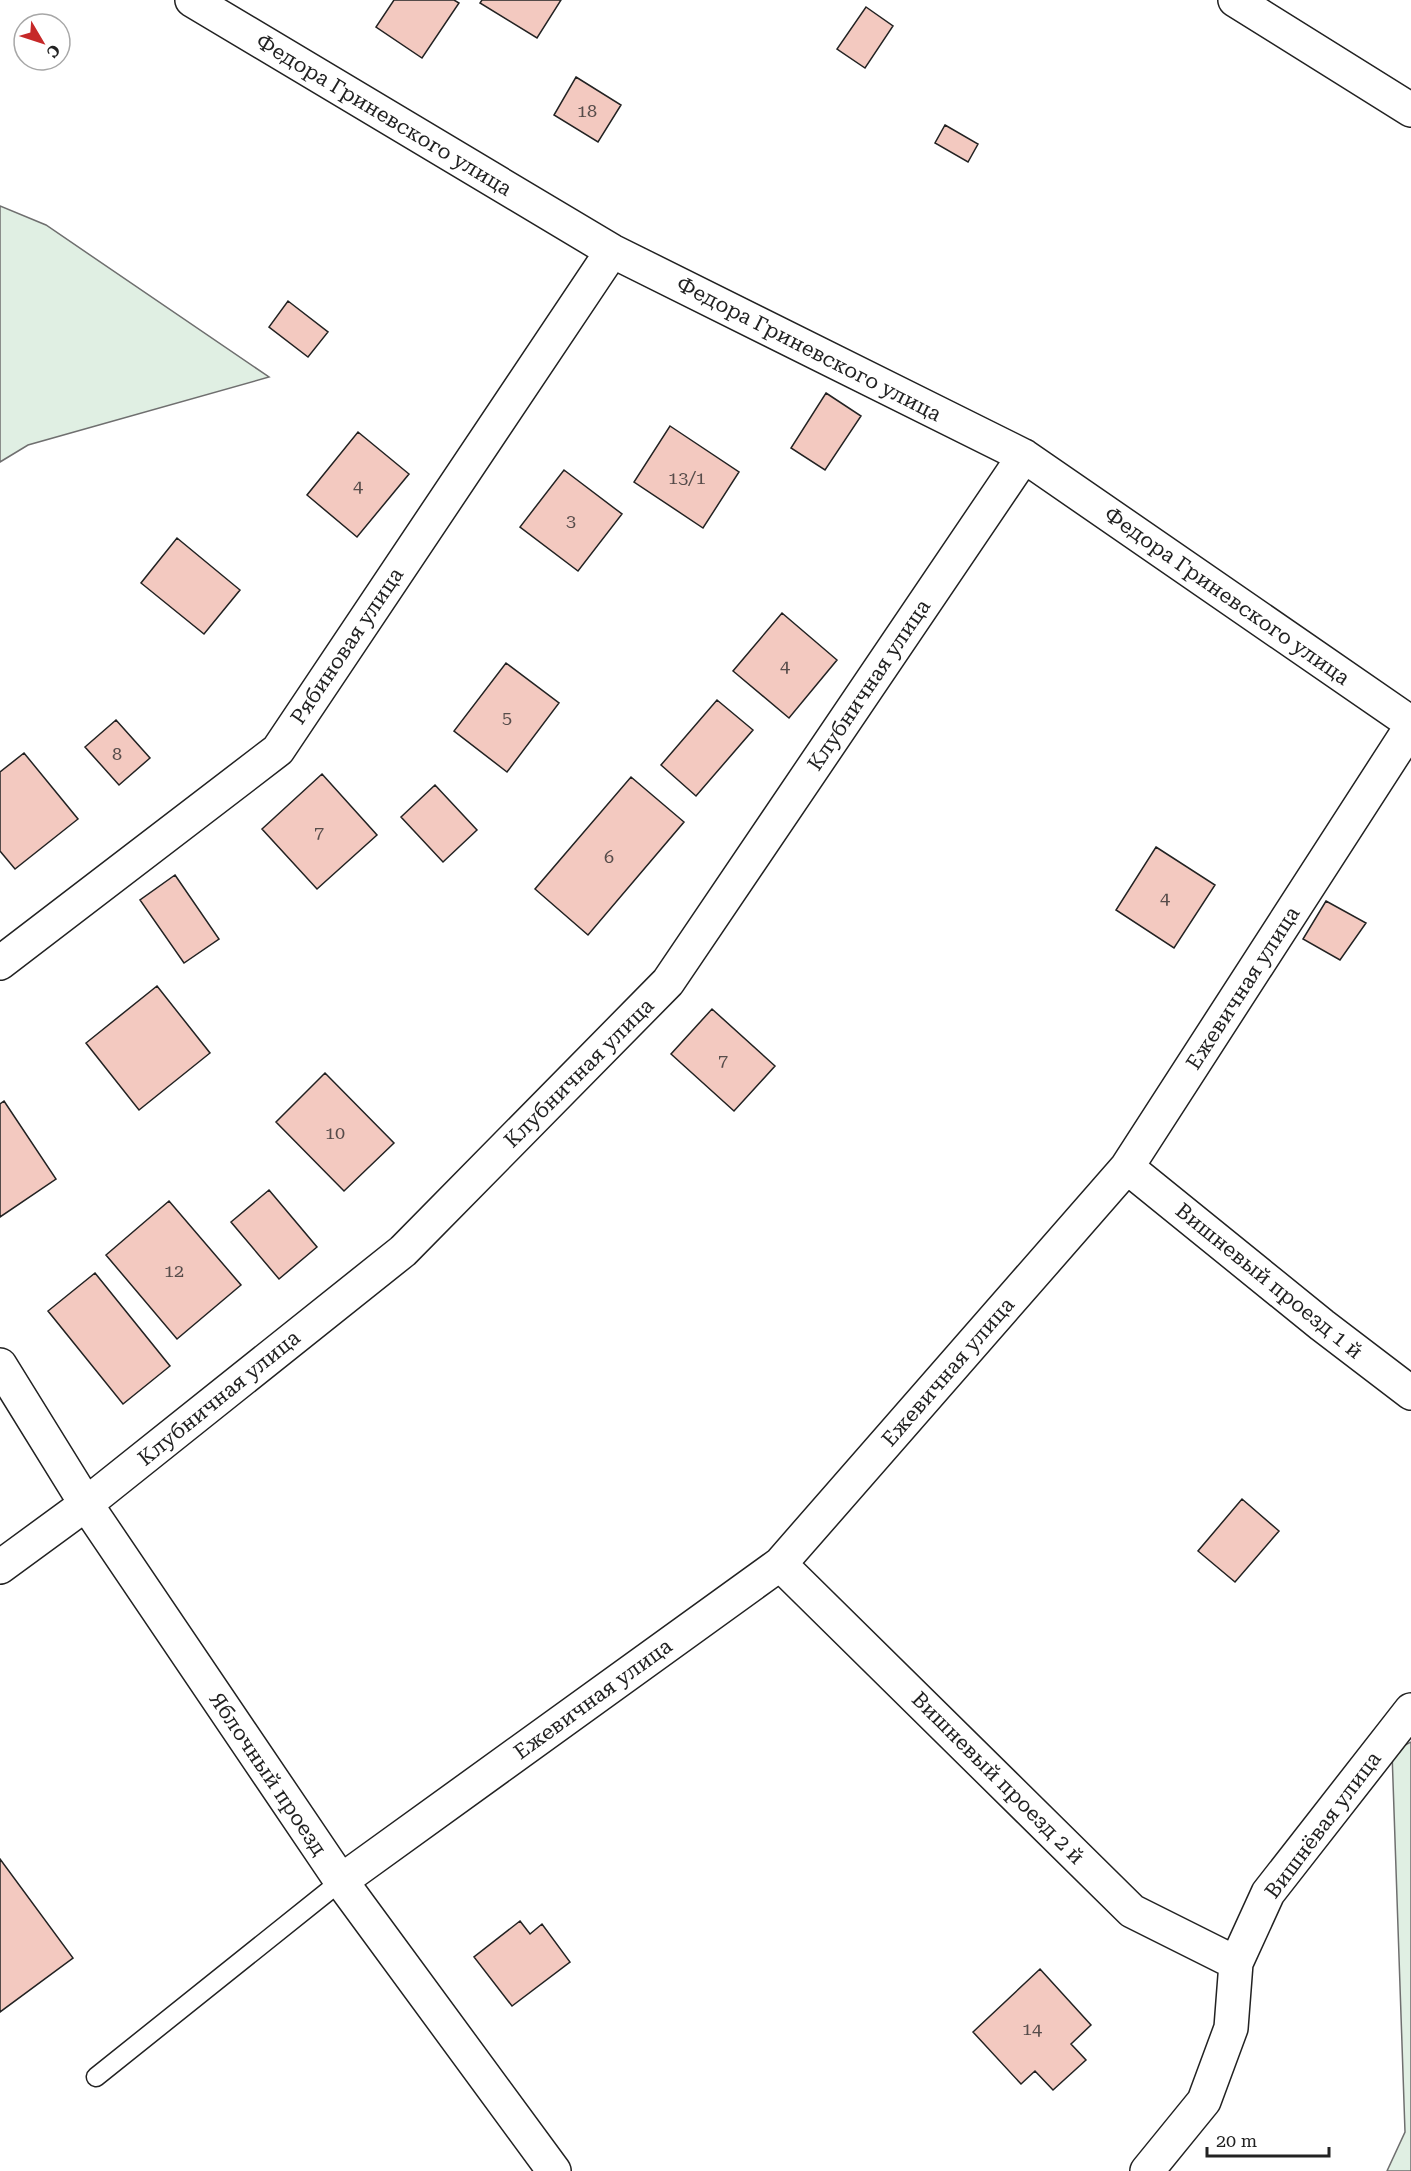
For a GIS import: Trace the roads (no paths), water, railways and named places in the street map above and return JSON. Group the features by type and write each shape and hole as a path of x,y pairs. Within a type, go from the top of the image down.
{"street":[{"name":"Федора Гриневского улица","path":"192,0 612,251 1024,456 1411,725"},
{"path":"1235,0 1411,110"},
{"name":"Рябиновая улица","path":"0,963 278,750 612,251"},
{"name":"Клубничная улица","path":"0,1567 86,1504 403,1251 668,982 1024,456"},
{"name":"Ежевичная улица","path":"341,1881 780,1564 1127,1167 1411,725"},
{"name":"Вишневый проезд 1 й","path":"1127,1167 1322,1326 1411,1393"},
{"name":"Яблочный проезд","path":"0,1365 86,1504 341,1881 554,2171"},
{"name":"Вишневый проезд 2 й","path":"780,1564 1132,1911 1236,1963"},
{"name":"Вишнёвая улица","path":"1147,2171 1204,2102 1231,2028 1236,1963 1268,1893 1411,1710"}],"lane":[{"path":"96,2077 341,1881"}]}
